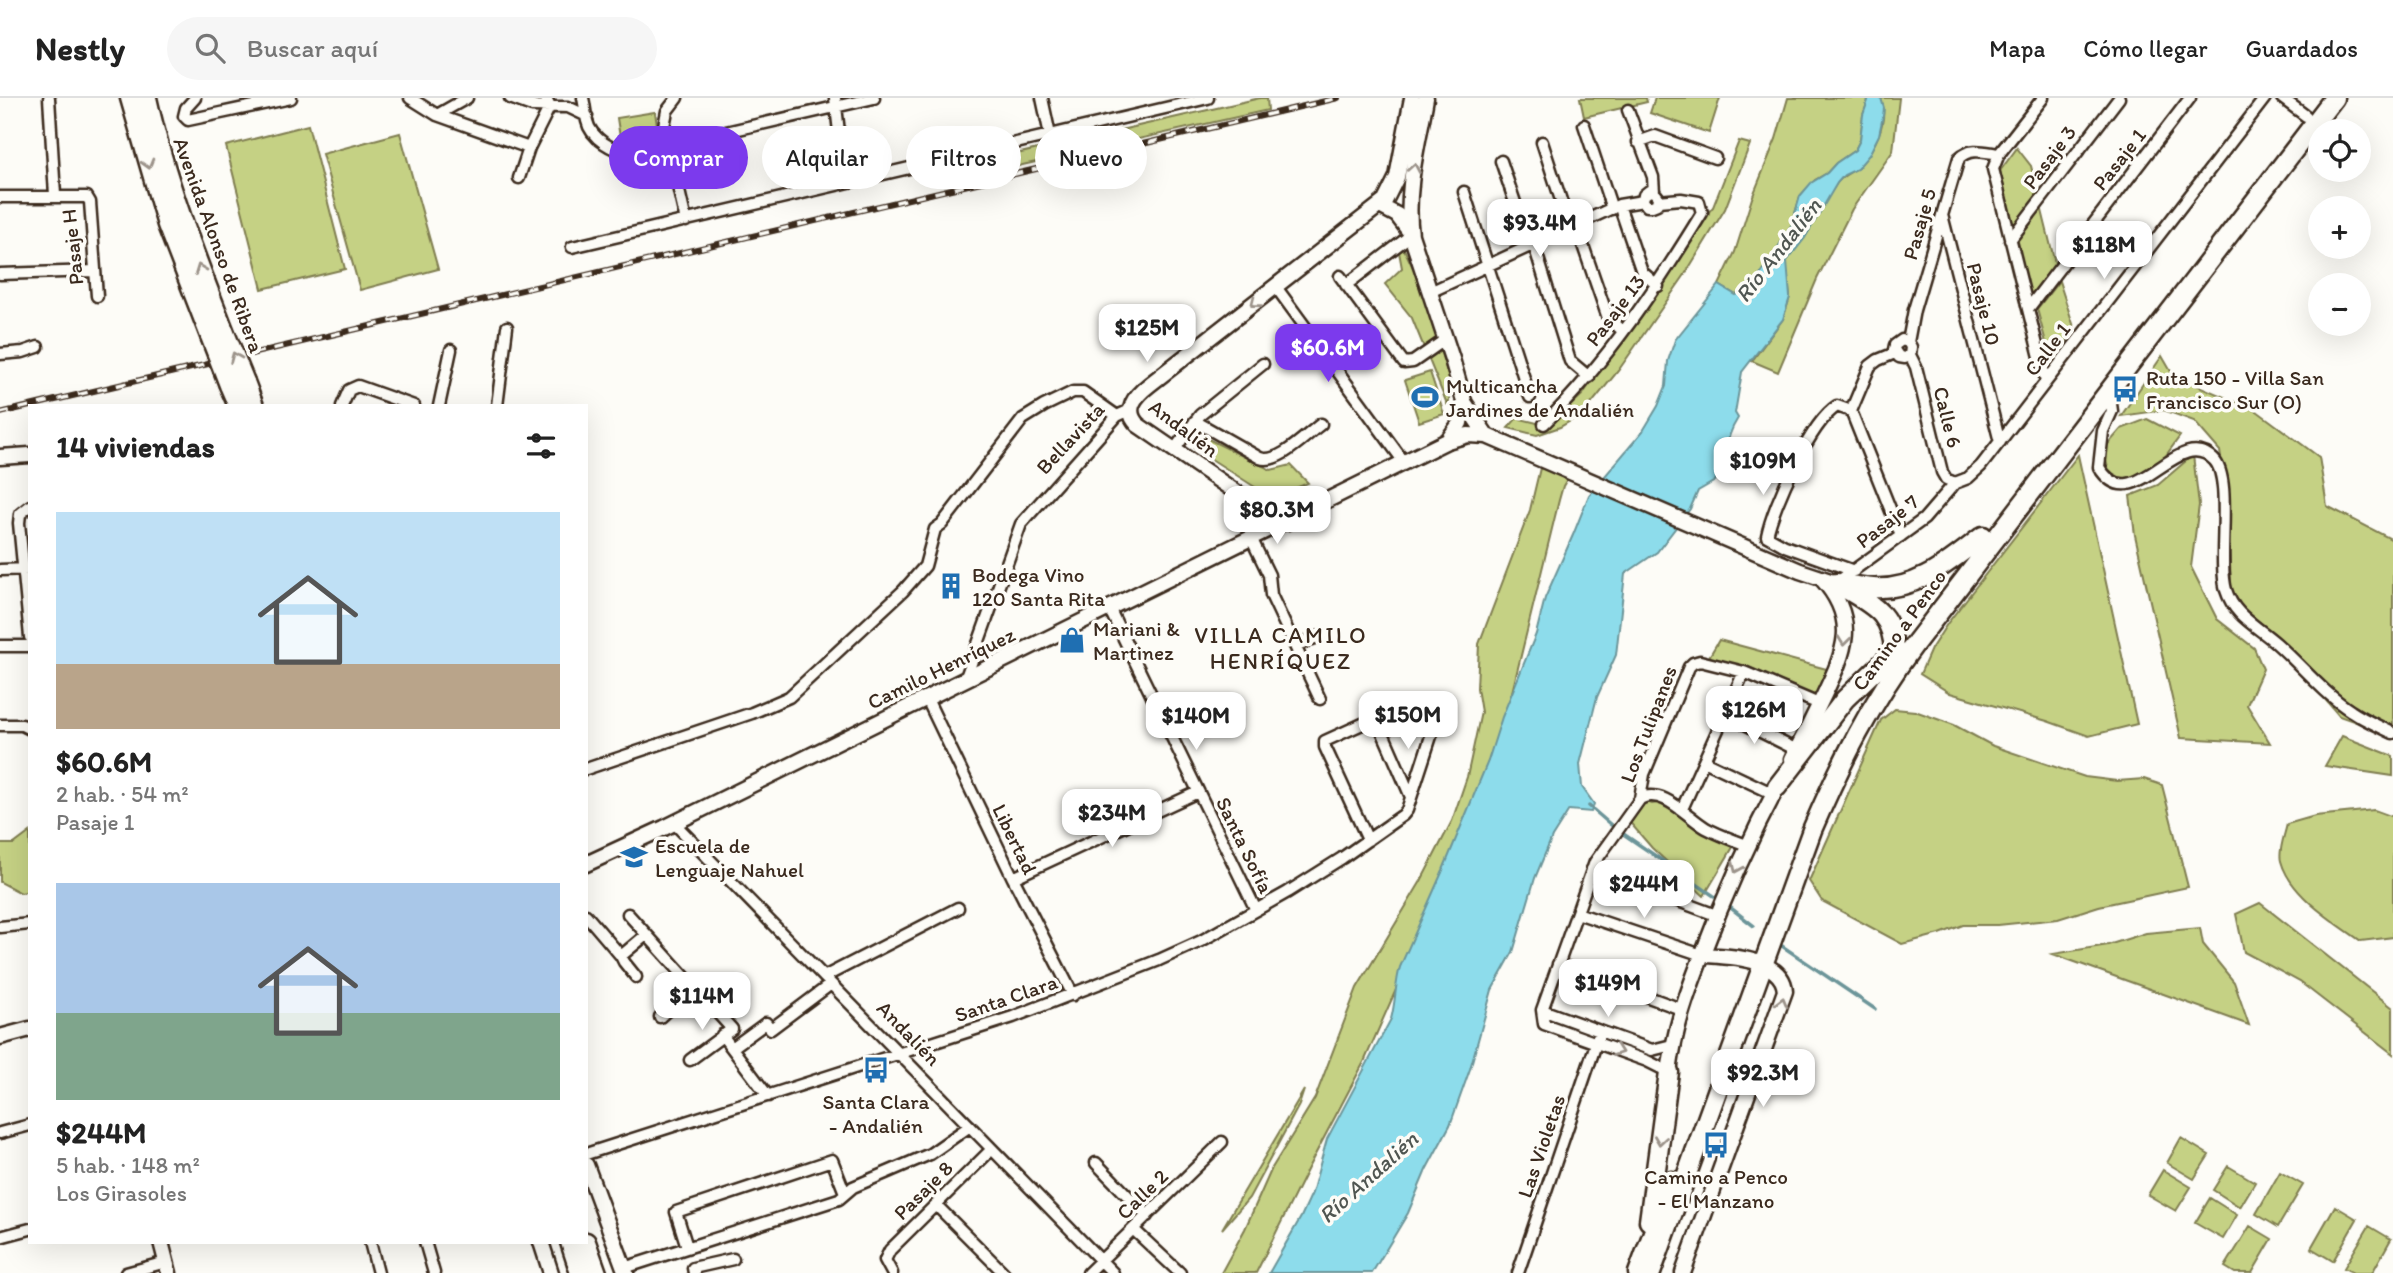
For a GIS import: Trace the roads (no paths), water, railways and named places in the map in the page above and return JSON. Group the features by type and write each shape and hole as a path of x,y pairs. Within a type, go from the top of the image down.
{"highway":[{"name":"Avenida Alonso de Ribera","path":"130,98 167,225 218,334"},
{"name":"Avenida Alonso de Ribera","path":"147,98 160,149 218,334 237,384 252,404"},
{"name":"Camino a Penco","path":"1759,964 1789,862 1816,795 1858,710 1895,652 2320,98"},
{"name":"Camino a Penco","path":"1643,1271 1812,830 1871,709 1902,659 2334,98"},
{"name":"Avenida Alonso de Ribera","path":"237,384 238,404"},
{"path":"1829,581 1875,588 1903,585 1941,569 1983,536"},
{"path":"1775,790 1839,706 1895,652 1891,628 1882,614 1870,603 1829,581"},
{"path":"1643,1271 1669,1072"},
{"path":"570,1244 580,1273"},
{"path":"587,1244 597,1273"}],"main road":[{"path":"1412,98 1395,184 1380,206 1397,215 1412,235"},
{"path":"1426,98 1409,199 1412,235 1464,401 1487,436"},
{"name":"Bellavista","path":"1124,413 1142,390 1380,206"},
{"path":"1447,441 1460,423 1464,401"},
{"name":"Andalién","path":"1124,413 1249,501 1287,522"},
{"name":"Camilo Henríquez","path":"588,863 1252,540 1447,441 1468,435 1487,436 1800,572 1829,581"},
{"path":"0,457 28,455"},
{"path":"1249,501 1256,521 1252,540"},
{"path":"1669,1072 1672,1045 1681,1009 1716,915 1747,845 1838,667 1846,636 1845,621 1829,581"},
{"path":"1684,1273 1783,1003 1785,987 1782,977 1774,970 1759,964 1702,955"},
{"path":"0,1037 28,1030"},
{"path":"588,1170 625,1271"},
{"path":"162,1244 168,1268"},
{"path":"542,1244 551,1273"}],"street":[{"path":"49,98 55,195"},
{"path":"195,98 186,108 184,116 188,120 290,98"},
{"path":"410,98 437,115 529,148"},
{"path":"437,115 450,102 467,98"},
{"path":"510,98 532,106 548,102 587,116"},
{"path":"583,98 589,126 595,135 609,145"},
{"path":"666,126 665,116 677,98"},
{"path":"744,126 835,102 874,98"},
{"path":"1042,98 1048,126"},
{"path":"1088,126 1208,98"},
{"path":"2043,98 1999,154 1993,174 2046,381"},
{"name":"Pasaje 3","path":"2010,240 2119,98"},
{"name":"Pasaje 1","path":"2028,309 2190,98"},
{"name":"Calle 1","path":"1955,483 1977,471 2265,98"},
{"path":"2282,98 2306,116"},
{"path":"519,178 548,102"},
{"path":"835,102 838,126"},
{"path":"1430,292 1616,207 1643,201 1650,206 1656,197 1653,177 1628,110"},
{"path":"1584,125 1642,272 1658,286"},
{"path":"1638,142 1655,136 1715,158"},
{"path":"892,172 1035,139"},
{"path":"1542,142 1608,318 1623,331"},
{"name":"Pasaje 5","path":"1908,342 1914,310 1958,163 1962,155 1972,151 1999,154"},
{"path":"1501,161 1570,361 1589,377"},
{"path":"678,189 686,221"},
{"path":"572,247 820,189"},
{"path":"1464,192 1530,397"},
{"name":"Pasaje H","path":"0,197 84,195 89,199 97,296"},
{"name":"Pasaje 13","path":"1544,424 1589,377 1658,286 1702,213 1699,202 1656,197"},
{"name":"Pasaje 10","path":"1942,215 2000,442"},
{"path":"1412,235 1343,280 1404,363 1413,362 1446,339"},
{"path":"0,274 95,271"},
{"path":"1276,287 1405,462"},
{"path":"497,404 508,327"},
{"path":"1908,342 1902,340 1894,347 1895,353 1902,358 1910,355"},
{"name":"Calle 6","path":"1908,342 1942,472 1946,479 1955,483"},
{"path":"0,354 23,352 38,346"},
{"path":"439,404 451,350"},
{"path":"1895,353 1870,366 1851,411 1901,536"},
{"path":"1174,450 1208,407 1263,364"},
{"path":"343,404 349,390 355,386 408,404"},
{"path":"2109,390 2112,411 2103,431 2099,467 2102,471 2117,483 2132,484 2187,452 2198,451 2213,458 2219,466 2224,482 2224,575 2227,593 2236,609 2338,702 2361,718 2393,733"},
{"path":"588,768 752,713 789,697 926,566 935,529 942,524 1023,419 1073,392 1083,392 1124,413"},
{"path":"1851,411 1837,406 1828,411 1796,462 1770,519 1767,536 1786,546 1854,571"},
{"name":"Bellavista","path":"965,680 1021,524 1124,413"},
{"path":"1195,421 1260,458 1269,460 1279,456 1321,424"},
{"name":"Pasaje 7","path":"1829,581 1854,571 1901,536 1933,510 1955,483"},
{"path":"28,507 19,518 28,603"},
{"path":"1252,540 1269,575 1271,595 1321,699"},
{"path":"0,570 26,569"},
{"name":"Santa Sofía","path":"1110,608 1256,910"},
{"path":"1296,646 1317,637"},
{"path":"0,646 28,646"},
{"name":"Los Tulipanes","path":"1640,799 1644,774 1689,667 1700,661 1744,671"},
{"path":"1682,809 1744,671 1819,704"},
{"name":"Libertad","path":"927,699 1073,995"},
{"path":"1368,840 1325,747 1325,741 1408,704 1434,722 1412,797"},
{"path":"1725,714 1797,750"},
{"path":"1376,717 1412,797"},
{"path":"0,725 22,725 28,728"},
{"path":"1704,761 1775,790"},
{"path":"1013,878 1198,792"},
{"path":"1669,1072 1647,1061 1544,1024 1542,1010 1595,862 1640,799 1648,795 1658,797 1682,809 1709,829 1747,845"},
{"name":"Santa Clara","path":"588,1153 900,1054 1073,995 1184,949 1317,874 1398,820 1407,810 1412,797"},
{"name":"Andalién","path":"674,823 1113,1273"},
{"path":"1592,869 1716,915"},
{"path":"732,1048 766,1023 771,1029 828,980 958,908"},
{"path":"1577,913 1702,955"},
{"path":"628,914 732,1029 690,1060"},
{"path":"588,917 636,976"},
{"path":"0,927 28,924"},
{"path":"621,956 646,935"},
{"path":"1558,964 1681,1009"},
{"path":"660,1017 693,986"},
{"path":"1542,1010 1652,1050 1672,1045"},
{"name":"Las Violetas","path":"1518,1273 1601,1032"},
{"path":"722,1035 768,1096"},
{"path":"0,1133 28,1126"},
{"path":"625,1271 687,1247 839,1199 853,1187 930,1154 970,1126"},
{"name":"Calle 2","path":"1088,1273 1222,1142"},
{"name":"Pasaje 8","path":"892,1273 885,1261 890,1250 992,1149"},
{"path":"687,1247 676,1212 832,1160 845,1193"},
{"path":"1096,1163 1147,1216"},
{"path":"936,1205 1004,1273"},
{"path":"1133,1229 1180,1273"},
{"path":"0,1237 28,1230"},
{"path":"371,1244 378,1273"},
{"path":"426,1244 434,1273"},
{"path":"694,1270 733,1259"},
{"path":"126,1273 168,1268"}],"water":[{"name":"Río Andalién","path":"1869,98 1881,98 1884,108 1879,135 1869,155 1857,169 1844,175 1837,183 1805,238 1787,261 1790,297 1783,319 1742,372 1735,413 1738,418 1715,481 1698,491 1690,509 1657,552 1625,574 1616,655 1597,697 1580,764 1582,787 1594,804 1591,812 1569,810 1552,837 1535,878 1513,952 1492,990 1470,1069 1450,1125 1426,1170 1408,1213 1372,1273 1269,1273 1312,1193 1327,1139 1391,1019 1400,967 1488,761 1502,717 1536,634 1545,598 1589,495 1643,431 1658,406 1666,386 1668,361 1675,340 1719,285 1736,295 1753,286 1792,224 1800,196 1811,183 1855,150 1860,140 1863,115"}],"waterway":[{"path":"1589,806 1611,825"},
{"path":"1622,833 1714,896"},
{"path":"1727,905 1754,926"},
{"path":"1782,946 1875,1009"}],"railway":[{"path":"38,404 1338,98"},
{"path":"0,413 28,406"}],"place":[{"name":"Ruta 150 - Villa San Francisco Sur (O)","path":"2125,389"},
{"name":"Multicancha Jardines de Andalién","path":"1425,397"},
{"name":"Bodega Vino 120 Santa Rita","path":"951,586"},
{"name":"Mariani & Martinez","path":"1072,640"},
{"name":"Escuela de Lenguaje Nahuel","path":"634,857"},
{"name":"Santa Clara - Andalién","path":"876,1070"},
{"name":"Camino a Penco - El Manzano","path":"1716,1145"}],"district":[{"name":"VILLA CAMILO HENRÍQUEZ","path":"1281,648"}]}
